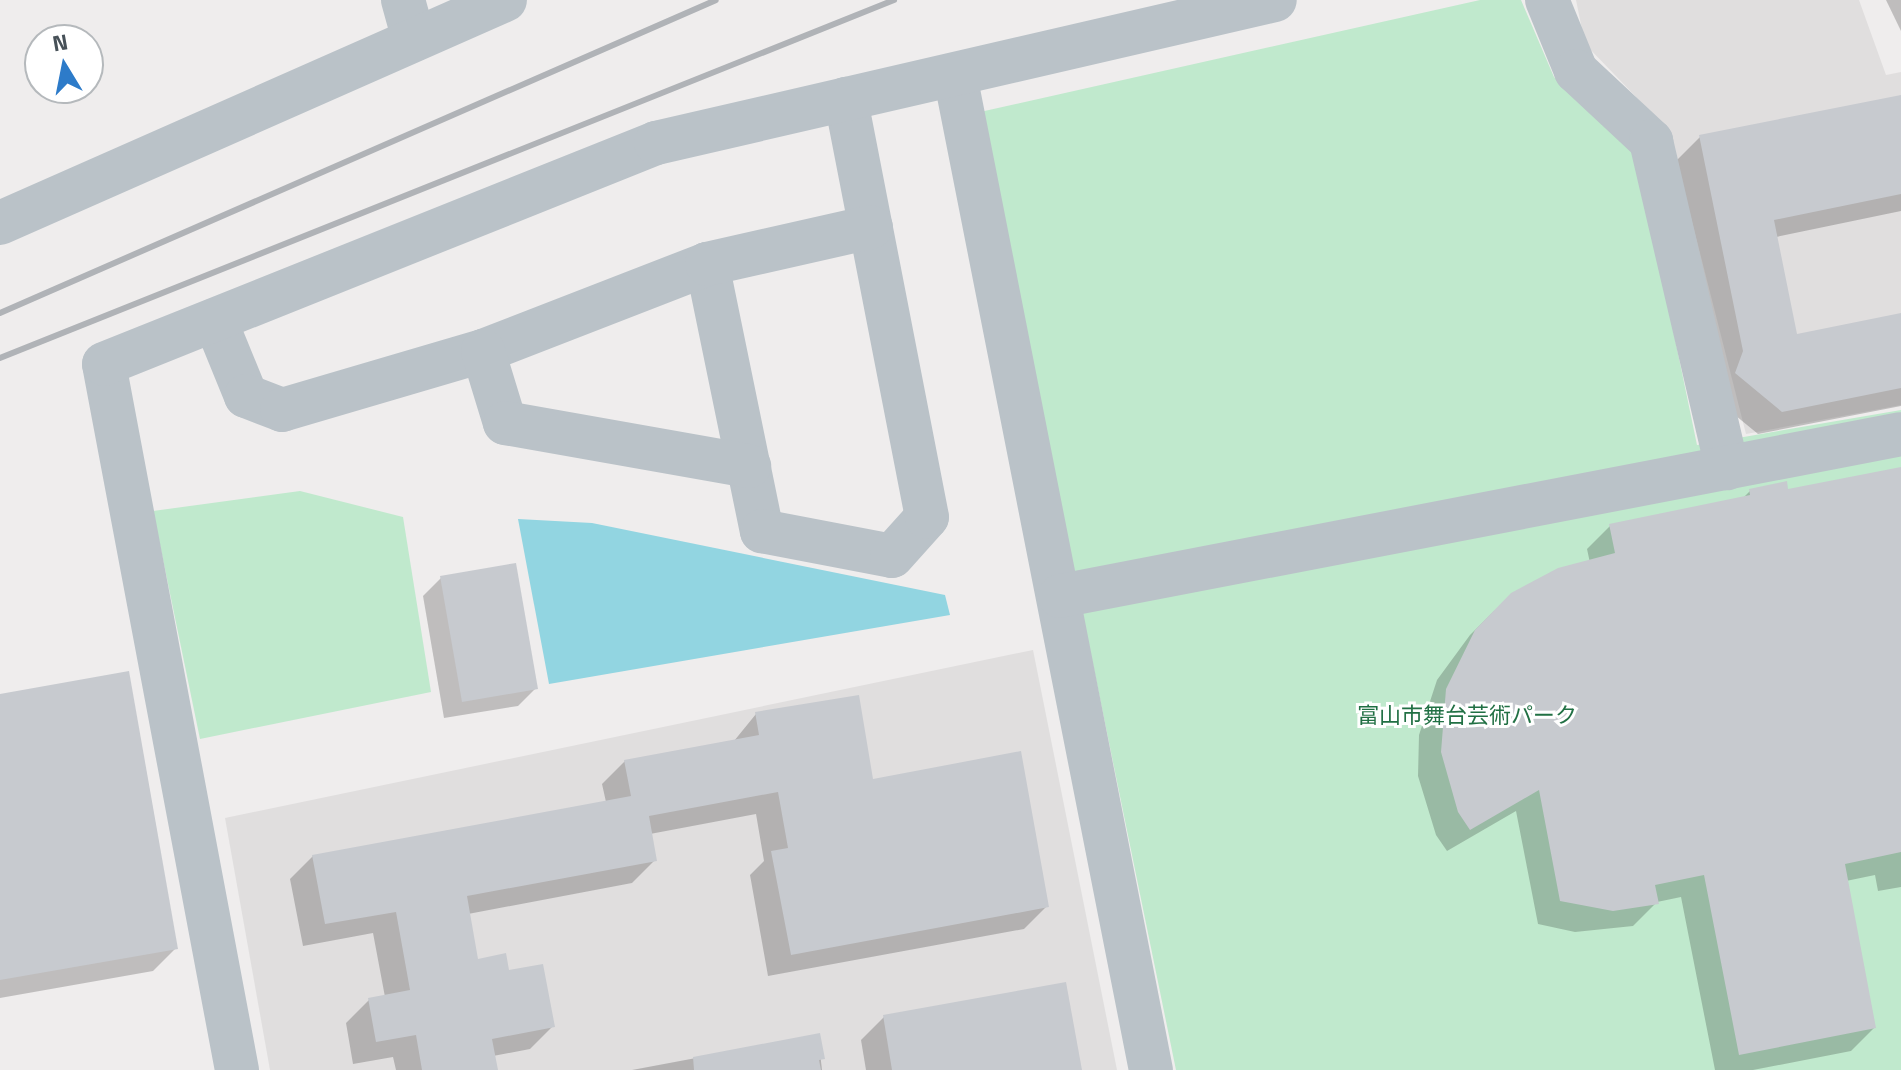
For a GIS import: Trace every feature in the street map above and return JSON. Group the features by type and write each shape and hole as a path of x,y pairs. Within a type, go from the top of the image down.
{"street":[{"path":"0,223 408,20 505,0"},
{"path":"237,1070 104,364 656,143 1275,0"},
{"path":"1547,0 1576,71 1651,141 1727,468"},
{"path":"955,75 1151,1070"},
{"path":"707,264 762,531 892,556 927,517 846,99"},
{"path":"215,320 246,396 282,410 483,351 707,264 871,227"},
{"path":"483,351 505,423 749,466"},
{"path":"1060,596 1901,434"}],"shaded area":[{"path":"1576,0 1859,0 1886,75 1901,72 1901,405 1746,434 1669,131 1585,44"},
{"path":"1033,650 1117,1070 270,1070 225,818"}],"green space":[{"name":"富山市舞台芸術パーク","path":"1480,0 1521,0 1554,77 1636,151 1697,445 1901,410 1901,1070 1176,1070 980,112"},
{"path":"300,491 403,517 431,692 200,739 153,511"}],"water":[{"path":"518,519 592,523 945,595 950,615 549,684"}],"building":[{"path":"1901,95 1901,194 1774,220 1797,334 1901,313 1901,388 1782,412 1735,373 1743,351 1699,135"},
{"path":"1901,467 1901,852 1845,864 1876,1028 1739,1055 1704,875 1655,885 1659,904 1613,911 1560,901 1539,790 1470,830 1458,812 1441,752 1446,689 1475,630 1511,593 1558,568 1615,553 1609,524 1750,495 1749,489 1787,481 1788,489"},
{"path":"516,563 538,689 462,702 440,576"},
{"path":"129,671 178,949 0,980 0,694"},
{"path":"859,695 873,779 1021,751 1049,907 791,955 771,851 788,848 778,792 649,816 657,861 467,896 478,959 506,953 509,970 543,964 555,1027 492,1039 498,1070 422,1070 416,1035 376,1042 368,998 410,990 396,912 325,924 312,855 631,796 624,760 759,735 755,712"},
{"path":"1066,982 1082,1070 892,1070 883,1015"},
{"path":"820,1033 825,1059 819,1060 821,1070 694,1070 693,1057"}],"railway":[{"path":"0,313 716,0"},
{"path":"0,358 894,0"}]}
